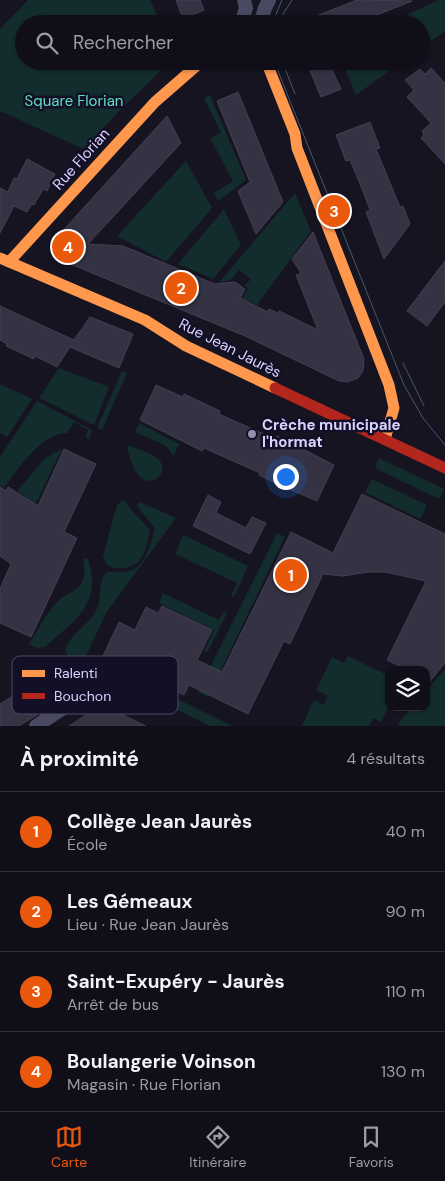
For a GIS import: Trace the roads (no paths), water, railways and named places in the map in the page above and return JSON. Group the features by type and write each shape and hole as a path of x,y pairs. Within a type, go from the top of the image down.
{"street":[{"path":"244,0 246,8 244,15"},
{"path":"263,15 269,0"},
{"name":"Rue Florian","path":"5,260 138,120 192,70"},
{"path":"270,70 296,134 297,148 389,385 394,408 385,440"},
{"name":"Rue Jean Jaurès","path":"5,260 145,320 186,346 445,468"},
{"path":"36,726 54,714"}],"tram line":[{"path":"276,15 282,0"},
{"path":"283,15 292,0"},
{"path":"278,70 404,385 423,418 445,445"},
{"path":"286,70 295,94"},
{"path":"403,363 424,406"}],"place":[{"name":"Saint-Exupéry - Jaurès","path":"334,211"},
{"name":"Boulangerie Voinson","path":"68,247"},
{"name":"Les Gémeaux","path":"181,288"},
{"name":"Crèche municipale l'hormat","path":"252,434"},
{"name":"Collège Jean Jaurès","path":"291,575"}],"park label":[{"name":"Square Florian","path":"74,101"}]}
